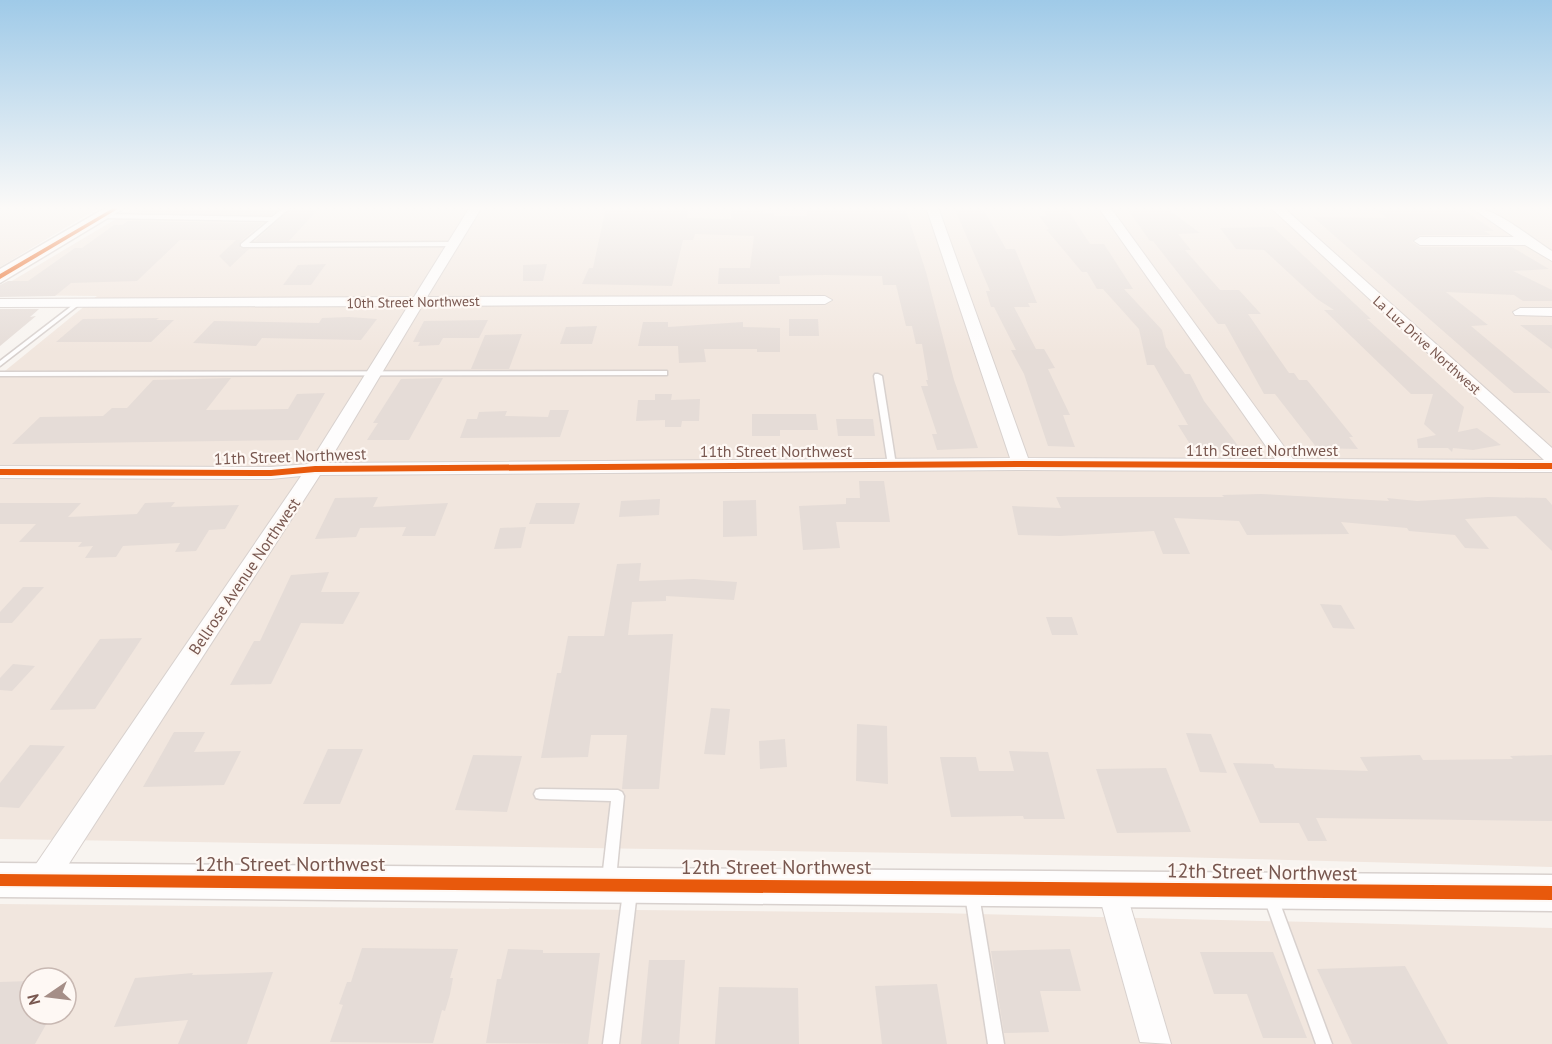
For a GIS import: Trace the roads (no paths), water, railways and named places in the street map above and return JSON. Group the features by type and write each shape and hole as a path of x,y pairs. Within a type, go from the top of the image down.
{"main road":[{"path":"0,277 35,256"}],"street":[{"name":"Bellrose Avenue Northwest","path":"42,880 315,469 446,256"},
{"path":"949,256 1021,464"},
{"path":"1139,256 1287,464"},
{"name":"La Luz Drive Northwest","path":"1330,256 1552,458"},
{"name":"10th Street Northwest","path":"0,303 825,300"},
{"path":"1520,312 1552,312"},
{"name":"11th Street Northwest","path":"0,472 271,473 315,469 1021,464 1552,466"},
{"name":"12th Street Northwest","path":"0,880 1552,893"},
{"path":"1112,888 1156,1042"}],"lane":[{"path":"0,364 78,303"},
{"path":"0,374 664,373"},
{"path":"878,376 892,465"},
{"path":"540,794 618,796 619,884 611,1044"},
{"path":"971,887 996,1044"},
{"path":"1269,890 1324,1044"}]}
